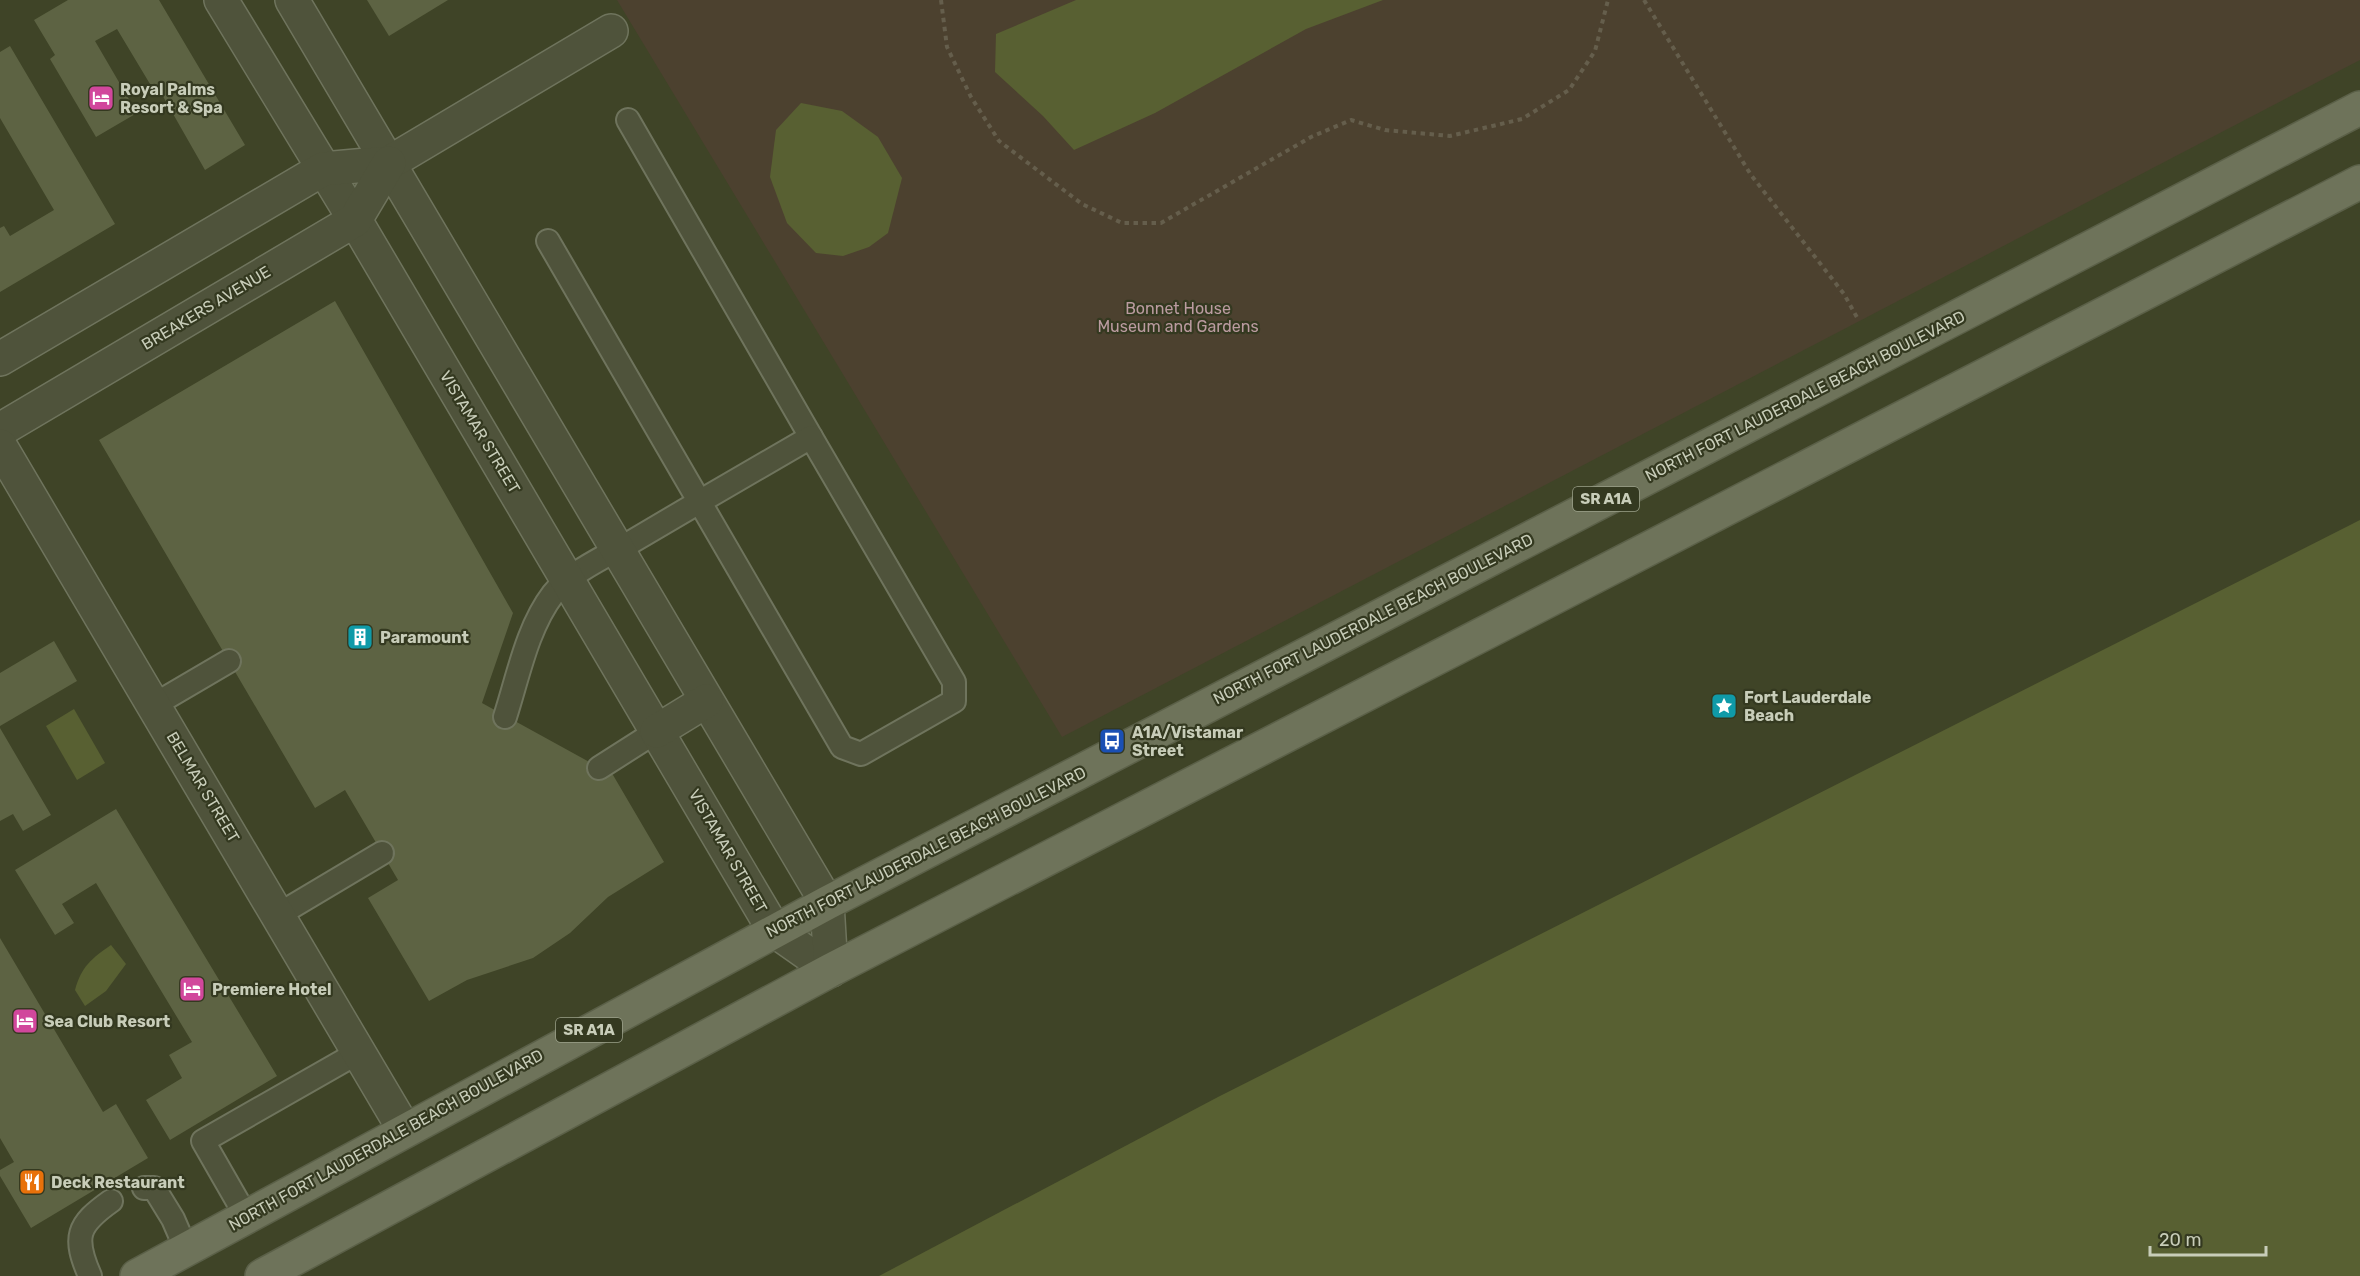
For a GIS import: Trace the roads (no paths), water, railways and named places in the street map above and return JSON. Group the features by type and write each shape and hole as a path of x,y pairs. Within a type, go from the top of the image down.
{"main road":[{"name":"NORTH FORT LAUDERDALE BEACH BOULEVARD","path":"137,1276 774,930 2360,108"},
{"path":"262,1276 831,970 2360,182"}],"street":[{"name":"VISTAMAR STREET","path":"222,0 355,220 774,930 831,970"},
{"path":"292,0 827,903 831,970"},
{"name":"BREAKERS AVENUE","path":"0,359 323,169 389,163 611,31"},
{"name":"BREAKERS AVENUE","path":"0,430 355,220 389,163"},
{"name":"BELMAR STREET","path":"0,446 404,1129"},
{"path":"657,731 706,701"}],"lane":[{"path":"548,241 842,747 861,754 954,701 954,682 628,120"},
{"path":"505,717 536,623 553,593 568,580 811,437"},
{"path":"154,705 229,661"},
{"path":"599,768 657,731"},
{"path":"278,915 382,853"},
{"path":"246,1216 203,1141 359,1052"},
{"path":"144,1188 154,1188 186,1249"},
{"path":"90,1276 79,1244 80,1229 91,1215 111,1201"}],"place":[{"name":"Royal Palms Resort & Spa","path":"101,98"},
{"name":"Paramount","path":"360,637"},
{"name":"Fort Lauderdale Beach","path":"1724,706"},
{"name":"A1A/Vistamar Street","path":"1112,741"},
{"name":"Premiere Hotel","path":"192,989"},
{"name":"Sea Club Resort","path":"25,1021"},
{"name":"Deck Restaurant","path":"32,1182"}],"park label":[{"name":"Bonnet House Museum and Gardens","path":"1178,317"}]}
